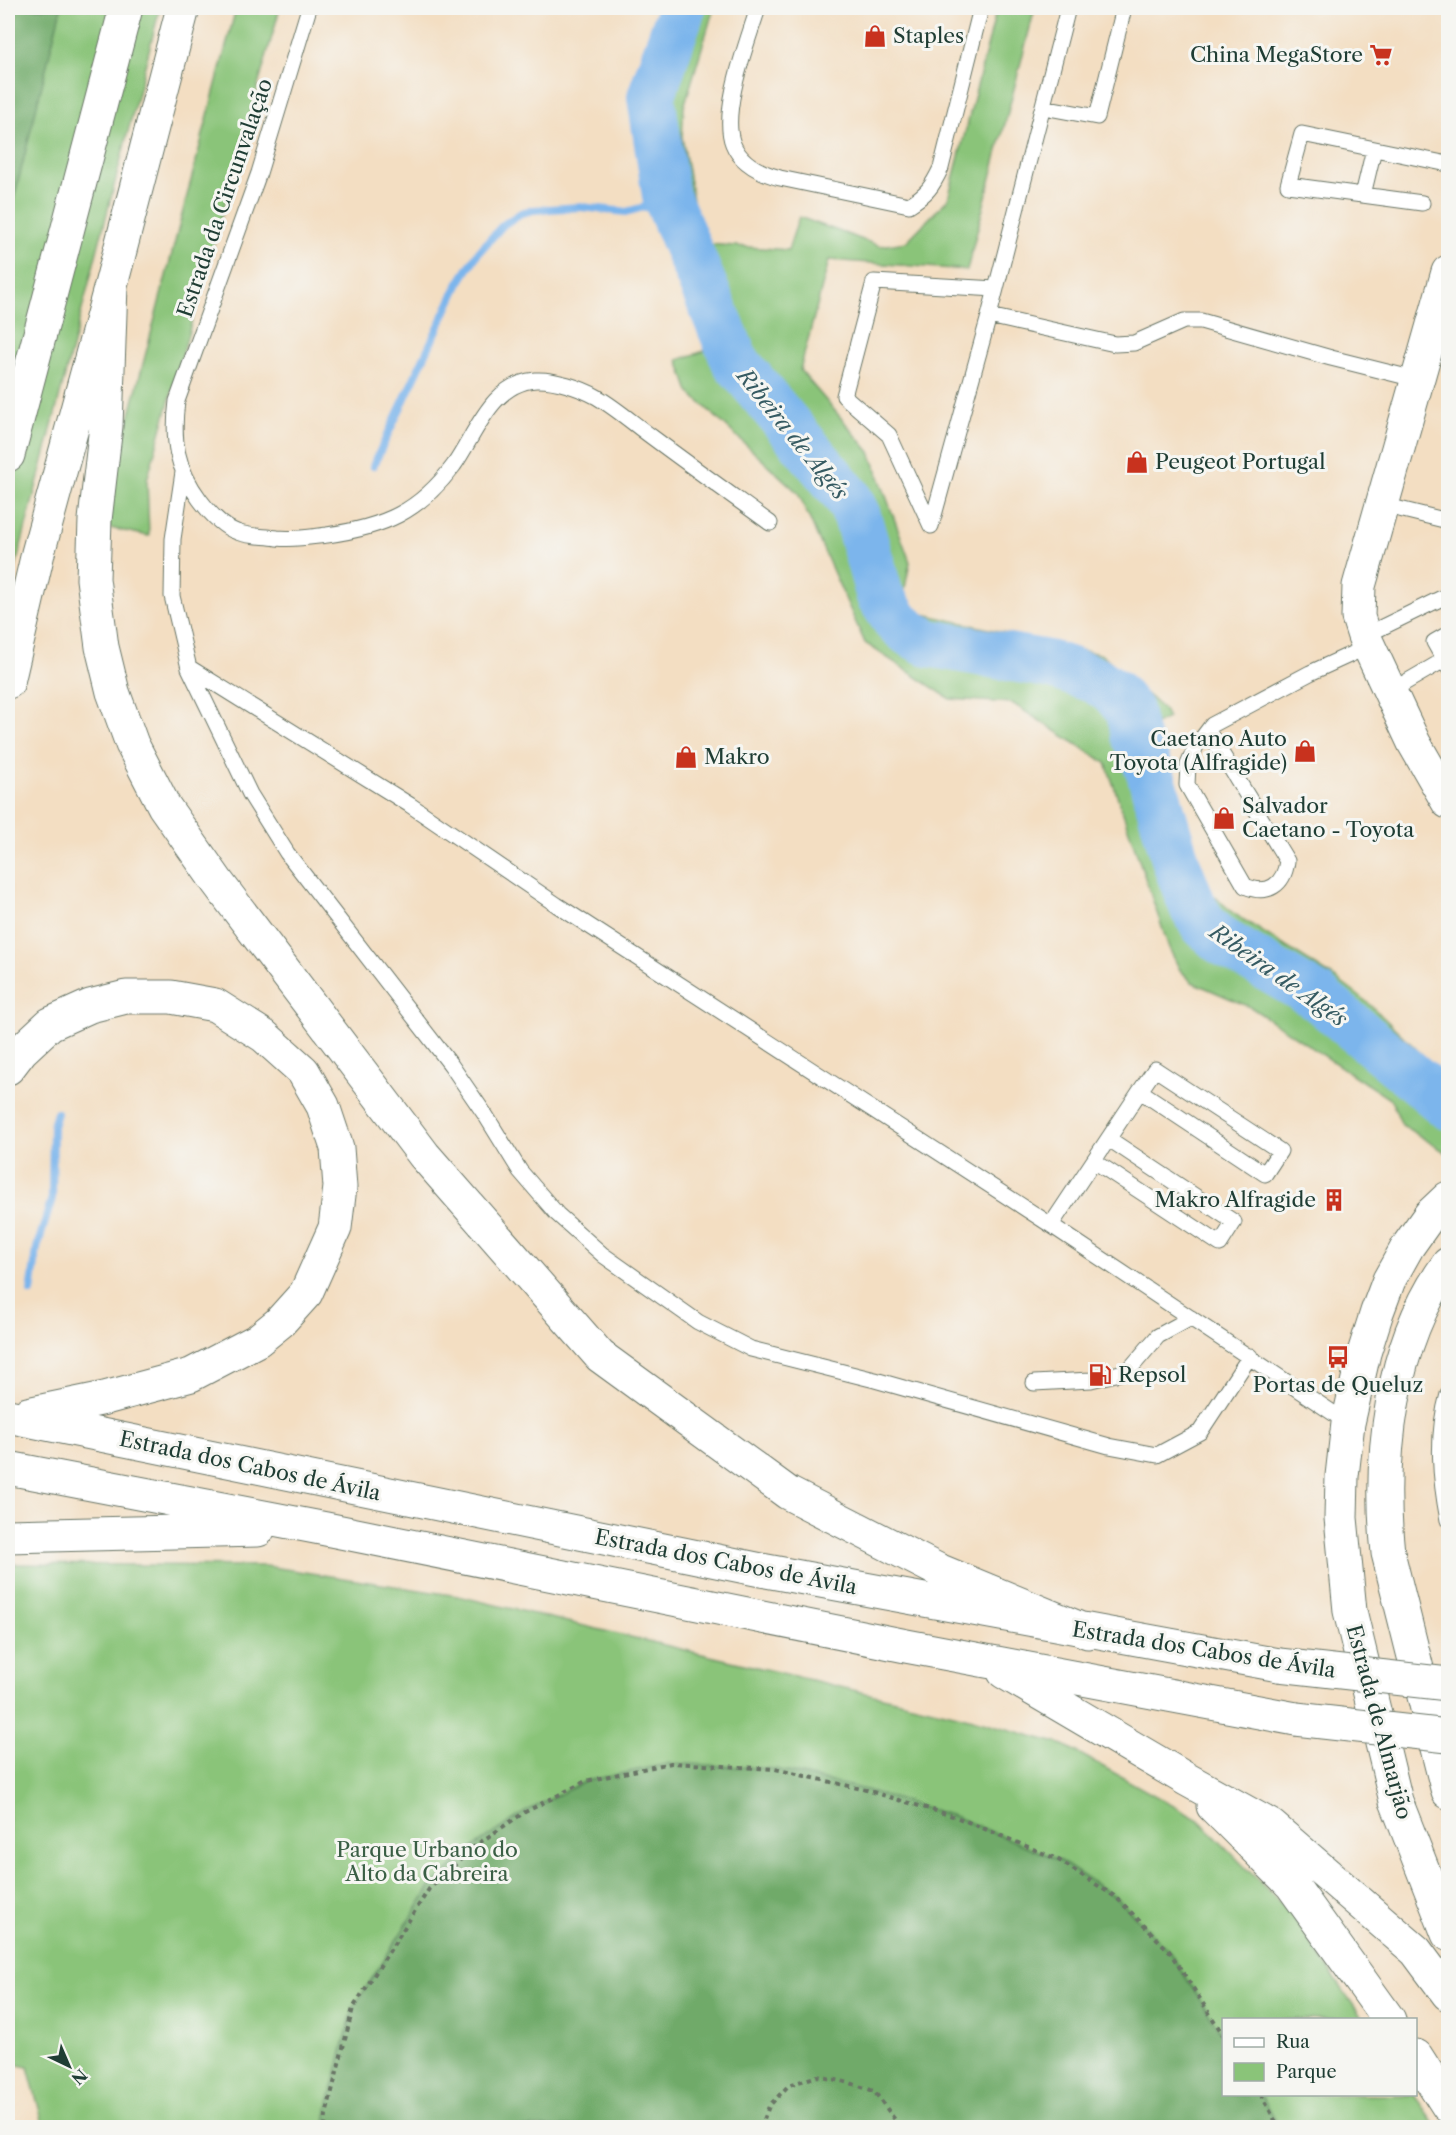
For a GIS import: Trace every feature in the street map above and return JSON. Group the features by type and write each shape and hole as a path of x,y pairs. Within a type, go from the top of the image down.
{"main road":[{"path":"8,455 126,8"},
{"path":"8,682 38,553 183,8"},
{"path":"111,285 106,426 94,520 93,579 102,647 113,692 132,744 164,806 218,883 424,1155 600,1356 788,1493 938,1570 1088,1632"},
{"path":"1447,286 1359,586 1358,617 1389,692 1414,743 1449,802"},
{"path":"8,1068 21,1051 50,1024 90,1006 126,997 171,997 215,1005 264,1036 303,1071 323,1107 337,1148 340,1187 335,1228 306,1293 279,1323 258,1340 191,1375 105,1398 11,1416"},
{"name":"Estrada de Almarjão","path":"1449,1198 1430,1215 1408,1246 1389,1280 1364,1353 1348,1423 1342,1476 1341,1518 1350,1611 1396,1801 1449,1934"},
{"path":"1449,1264 1436,1281 1421,1310 1397,1384 1386,1448 1384,1518 1388,1553 1449,1792"},
{"name":"Estrada dos Cabos de Ávila","path":"11,1416 726,1563 1088,1632 1279,1665 1449,1684"},
{"path":"8,1468 326,1528 624,1590 1296,1719 1449,1736"},
{"path":"8,1536 326,1528"},
{"path":"985,1660 1186,1779 1271,1826 1416,1951 1449,1994"},
{"path":"1186,1779 1292,1886 1388,2018"},
{"path":"1417,2058 1449,2106"}],"lane":[{"name":"Estrada da Circunvalação","path":"183,472 175,449 174,424 177,401 259,173 309,8"},
{"path":"758,8 730,101 733,144 744,160 759,172 780,178 909,205 932,187 940,168 981,8"},
{"path":"996,289 874,282 844,396 889,435 931,526 989,316 996,289 1043,107 1068,8"},
{"path":"1043,107 1097,117 1124,8"},
{"path":"1422,203 1288,185 1302,134 1449,164"},
{"path":"1363,195 1374,148"},
{"path":"989,316 1114,344 1134,343 1184,321 1201,321 1419,380"},
{"path":"183,472 210,513 236,532 291,540 354,531 388,521 412,508 454,465 489,408 506,391 520,383 537,380 562,384 596,397 770,523"},
{"path":"183,472 173,539 172,596 189,668 250,794 287,853 451,1065 520,1172 557,1214 603,1255 698,1322 751,1349 875,1380 1109,1446 1157,1455 1200,1432 1250,1356"},
{"path":"1383,505 1449,521"},
{"path":"1208,731 1287,861 1286,871 1281,880 1272,887 1254,890 1245,886 1187,785 1188,765 1196,746 1212,725 1449,595"},
{"path":"1389,692 1446,663 1434,642 1449,634"},
{"path":"189,668 410,805 557,905 1051,1225 1348,1423"},
{"path":"1051,1225 1109,1139 1140,1091 1155,1069 1280,1151 1265,1174 1140,1091"},
{"path":"1094,1161 1220,1244 1225,1237 1234,1222 1109,1139"},
{"path":"1034,1383 1092,1380 1128,1371 1158,1336 1191,1318"},
{"path":"1449,1394 1440,1450 1449,1520"}],"path":[{"path":"325,2127 353,2008 429,1889 476,1845 525,1812 586,1781 671,1763 776,1769 866,1790 956,1817 1058,1859 1117,1898 1169,1951 1222,2033"},
{"path":"761,2127 769,2106 789,2085 818,2076 874,2091 901,2127"},
{"path":"1262,2096 1279,2127"}],"green space":[{"path":"8,8 160,8 8,596"},
{"path":"8,8 61,8 8,223"},
{"path":"236,8 280,8 147,480 149,536 109,528 114,475"},
{"path":"664,8 714,8 684,107 682,137 698,229 708,244 788,250 799,217 880,246 906,242 948,199 997,8 1035,8 967,270 829,260 800,370 870,452 910,562 901,609 1103,655 1164,710 1168,718 1152,726 1154,735 1173,779 1198,871 1209,891 1233,913 1335,978 1367,1002 1448,1079 1448,1154 1402,1125 1391,1100 1252,1008 1192,982 1180,970 1169,948 1106,763 1012,703 950,699 865,643 798,493 689,392 678,360 707,350 664,219 658,221 634,91"},
{"name":"Parque Urbano do Alto da Cabreira","path":"8,1564 266,1566 458,1596 958,1715 1064,1745 1199,1820 1290,1913 1362,2018 1222,2018 1222,2096 1415,2096 1437,2127 44,2127 28,2067 8,2063"},
{"path":"671,1763 775,1769 866,1790 956,1817 1057,1859 1117,1898 1169,1951 1222,2034 1222,2096 1262,2096 1279,2127 325,2127 353,2008 429,1889 476,1845 525,1812 586,1781"}],"waterway":[{"name":"Ribeira de Algés","path":"682,8 651,97 666,196 735,361 847,496 857,516 880,596 897,622 910,633 929,643 1053,665 1096,680 1115,693 1129,710 1134,734 1150,772 1177,865 1194,909 1204,925 1220,940 1316,996 1448,1106"},
{"path":"373,466 459,283 478,253 503,225 521,213 533,210 581,207 626,212 648,206 666,196"},
{"path":"31,1292 37,1248 52,1198 53,1126 57,1113"}],"place":[{"name":"Staples","path":"875,36"},
{"name":"China MegaStore","path":"1381,55"},
{"name":"Peugeot Portugal","path":"1137,462"},
{"name":"Caetano Auto Toyota (Alfragide)","path":"1305,751"},
{"name":"Makro","path":"686,757"},
{"name":"Salvador Caetano - Toyota","path":"1224,818"},
{"name":"Makro Alfragide","path":"1334,1200"},
{"name":"Portas de Queluz","path":"1338,1357"},
{"name":"Repsol","path":"1100,1375"}]}
